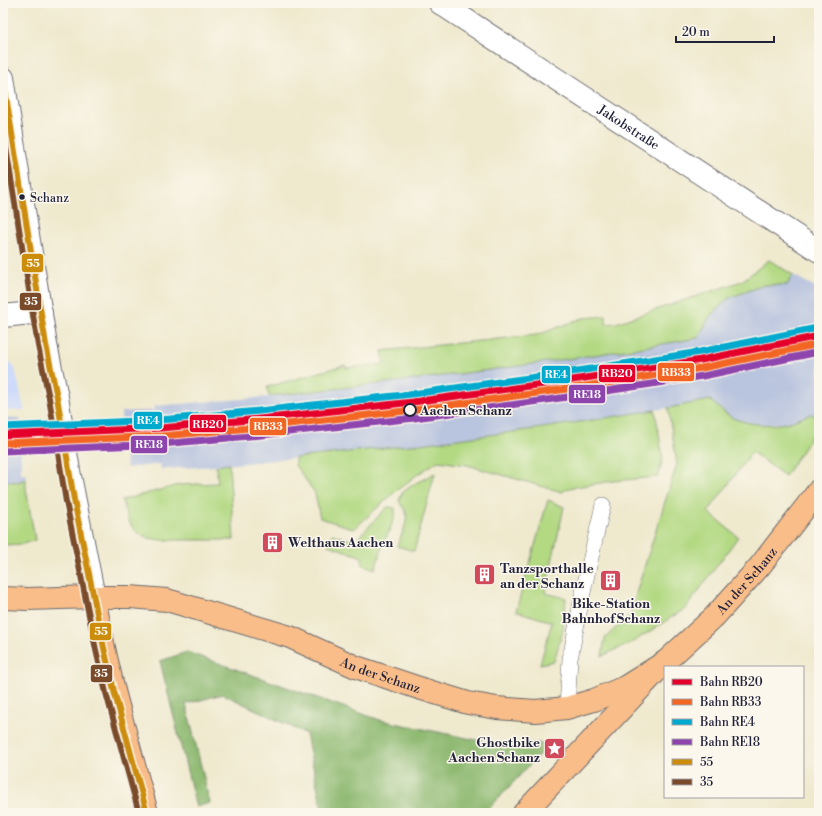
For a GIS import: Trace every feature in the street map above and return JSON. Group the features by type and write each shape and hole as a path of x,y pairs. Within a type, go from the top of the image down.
{"main road":[{"name":"An der Schanz","path":"524,813 664,662 714,617 760,566 819,490"},
{"path":"94,597 112,684 147,813"},
{"name":"An der Schanz","path":"3,598 130,597 167,600 290,637 356,667 422,689 468,703 496,708 535,711 567,708 594,700 625,687 664,662"}],"street":[{"name":"Jakobstraße","path":"440,3 819,251"},
{"path":"3,78 70,478 94,597"},
{"path":"3,316 41,312"}],"lane":[{"path":"567,708 570,659 583,592 603,505"}],"shaded area":[{"path":"793,275 819,289 819,419 811,414 794,421 784,423 761,424 734,419 709,400 542,428 363,451 216,466 161,469 160,464 127,468 121,412 154,410 154,406 267,397 358,387 533,364 698,338 710,316 729,298 764,285 787,285"},
{"path":"3,357 13,365 24,410 3,411"},
{"path":"3,418 20,418 21,473 27,473 26,479 18,482 3,480"}],"green space":[{"path":"769,260 793,275 787,285 764,285 729,298 710,316 698,338 591,356 484,371 269,396 267,387 345,365 346,368 384,364 382,351 537,335 583,318 606,316 606,324 616,323 742,281"},
{"path":"710,400 728,415 741,421 772,425 787,423 811,414 819,419 819,425 785,476 752,452 708,512 738,537 686,608 633,642 602,656 605,638 631,614 637,590 677,464 668,408"},
{"path":"655,410 663,459 658,477 613,481 569,488 562,492 467,465 438,461 396,491 354,529 320,518 315,493 295,465 295,458 542,428"},
{"path":"229,464 234,540 161,540 139,534 130,523 122,500 179,485 218,483 216,466"},
{"path":"435,473 414,551 397,546 404,529 407,516 399,501 402,493 412,485"},
{"path":"26,479 26,489 35,540 23,544 3,545 3,480 18,482"},
{"path":"548,500 564,507 545,593 566,598 563,630 554,661 540,664 552,622 516,611"},
{"path":"386,508 395,508 395,516 375,569 361,564 363,558 328,545 332,534 357,542 359,537"},
{"path":"187,652 380,720 496,744 550,743 485,813 323,813 306,734 223,694 186,704 210,803 196,807 160,661"}],"rail line":[{"name":"RE4","path":"3,427 160,420 259,411 412,394 565,373 700,352 817,328"},
{"name":"RB20","path":"3,435 161,428 260,419 413,402 566,381 701,360 819,336"},
{"name":"RB33","path":"3,443 162,436 261,427 414,410 567,389 702,368 819,344"},
{"name":"RE18","path":"4,451 162,444 262,435 415,418 568,397 703,376 819,352"}],"transit line":[{"name":"55","path":"3,78 46,345 57,397 74,500 114,691 147,813"},
{"name":"35","path":"3,129 38,346 49,398 66,502 106,693 139,813"}],"place":[{"name":"Schanz","path":"22,197"},
{"name":"Aachen Schanz","path":"410,410"},
{"name":"Welthaus Aachen","path":"273,542"},
{"name":"Tanzsporthalle an der Schanz","path":"484,575"},
{"name":"Bike-Station Bahnhof Schanz","path":"611,581"},
{"name":"Ghostbike Aachen Schanz","path":"555,749"}]}
